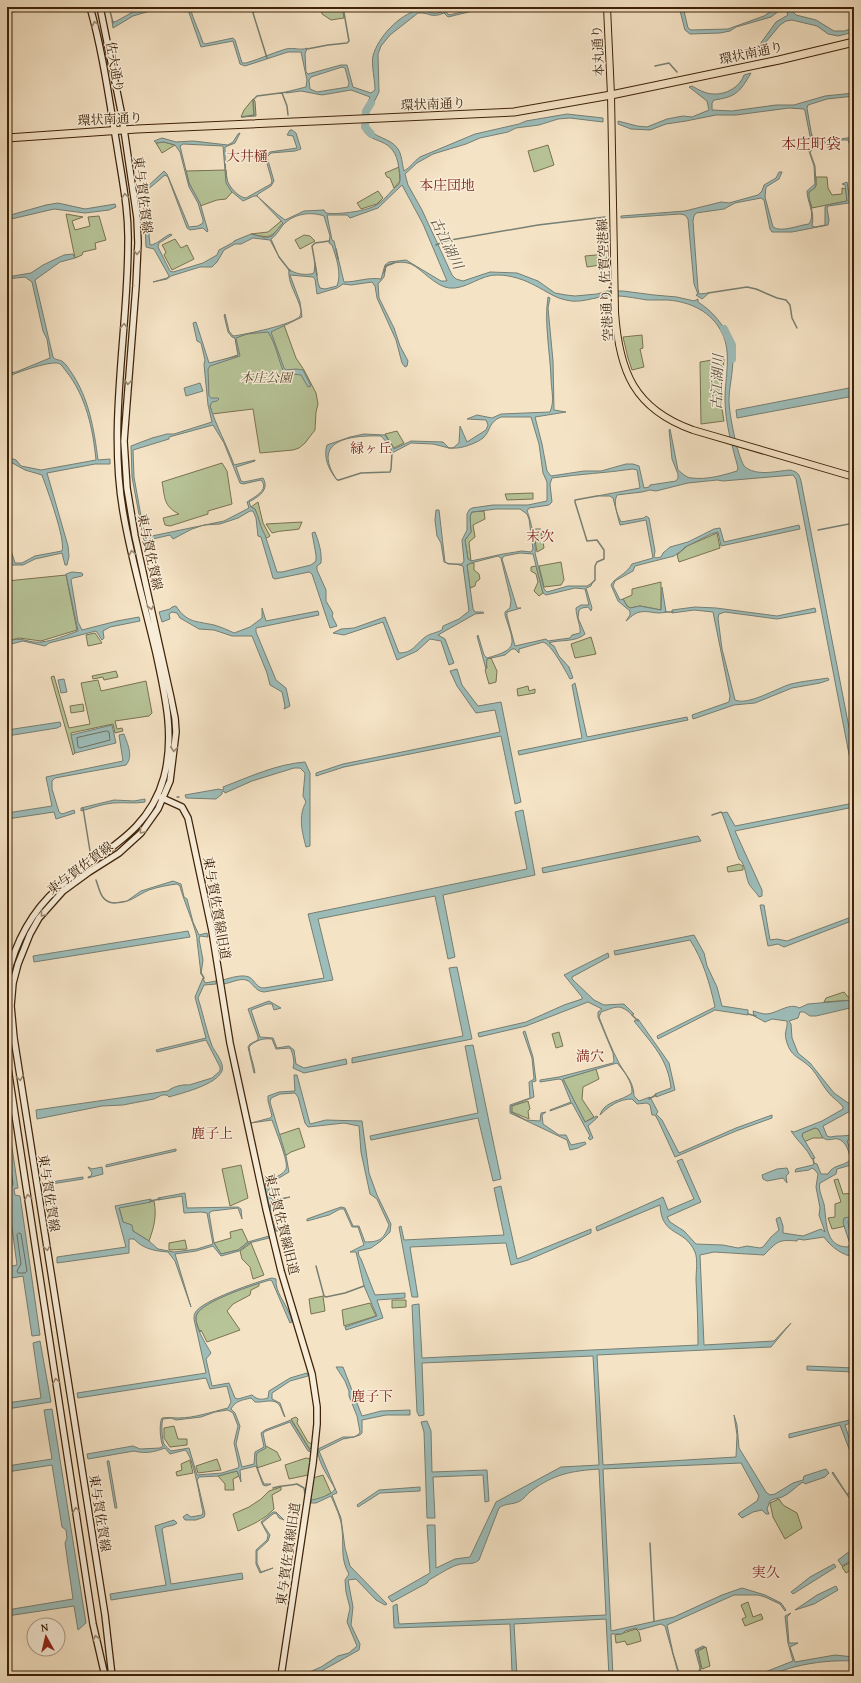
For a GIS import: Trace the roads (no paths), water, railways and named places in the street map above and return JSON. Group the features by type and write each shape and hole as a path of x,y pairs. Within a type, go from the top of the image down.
{"highway":[{"name":"環状南通り","path":"7,138 124,130 514,112 611,95 779,60 854,42"}],"main road":[{"name":"佐大通り","path":"90,7 101,52 114,131"},
{"name":"佐大通り","path":"100,7 124,130"},
{"name":"本丸通り","path":"607,7 611,95"},
{"name":"空港通り, 佐賀空港線","path":"611,95 617,338 622,362 628,376 641,396 654,410 677,424 854,477"},
{"name":"東与賀佐賀線","path":"112,1676 105,1615 15,1045 11,1006 13,983 18,964 23,950 39,918 63,891 119,853 141,833 163,798 170,781 173,766 175,718 133,524 127,488 124,456 138,244 135,205 124,130"},
{"name":"東与賀佐賀線","path":"7,978 16,946 24,930 47,899 59,887 111,849 135,828 153,806 163,779 167,762 170,728 166,700 123,512 118,465 118,421 128,244 127,207 114,131"},
{"name":"東与賀佐賀線旧道","path":"157,796 182,807 188,818 212,931 230,1043 264,1201 281,1271 312,1374 317,1407 317,1424 313,1463 281,1676"},
{"name":"東与賀佐賀線","path":"7,1062 92,1616 105,1676"}],"water":[{"path":"151,7 163,7 133,16 113,28 112,21 115,22 140,8 142,10"},
{"path":"187,7 190,7 203,43 205,44 233,38 235,40 242,63 246,63 286,49 307,48 305,54 306,72 308,74 341,65 347,65 353,87 371,93 375,90 373,56 384,34 397,22 411,13 420,10 430,13 445,11 449,15 462,12 471,7 478,7 477,10 448,17 444,13 433,15 418,13 390,35 381,46 378,54 379,92 369,112 364,113 370,97 351,90 322,95 301,91 286,93 306,87 307,80 301,52 288,52 245,66 240,64 233,41 201,47","holes":["342,67 345,68 349,83 348,87 317,92 310,89 309,80 311,77"]},
{"path":"679,7 683,7 688,28 691,30 728,29 764,16 777,7 784,7 771,17 736,27 730,31 720,33 690,34 685,30"},
{"path":"785,7 791,7 792,11 796,15 816,20 834,31 844,31 854,28 854,32 838,36 828,34 817,26 792,20 786,21 780,25 765,43 758,56 750,58 776,22 788,15"},
{"path":"751,73 744,85 737,92 728,97 714,100 712,103 712,110 732,111 776,105 794,105 825,96 854,93 854,96 827,99 808,105 807,108 813,143 854,137 851,141 854,156 848,140 835,140 817,145 810,152 815,166 816,185 815,188 809,192 809,200 813,216 812,226 815,227 825,225 825,207 827,205 847,201 845,185 842,184 847,182 850,201 854,202 854,204 849,203 828,206 828,225 792,232 772,232 770,229 764,200 761,198 735,203 724,209 696,213 693,221 698,289 699,294 709,293 702,299 696,295 698,294 694,284 688,219 685,215 680,214 621,218 621,216 685,211 721,202 729,203 758,195 762,191 764,185 776,178 779,172 782,172 779,179 766,187 765,197 773,227 776,229 785,229 809,224 812,216 807,191 815,184 814,166 809,151 812,146 805,111 804,109 789,108 736,115 716,115 666,124 650,130 631,129 618,124 618,121 647,127 667,119 683,116 692,117 709,110 707,101 689,87 692,86 710,94 723,93 736,87 744,75"},
{"path":"567,114 603,118 603,122 570,118 558,119 539,125 516,128 508,132 480,138 433,154 417,163 405,174 408,185 422,210 452,275 456,279 463,281 490,272 517,273 538,281 555,293 566,295 575,296 597,294 607,291 623,291 677,297 694,301 698,299 698,302 710,311 720,323 728,336 732,351 733,363 729,406 736,444 744,466 760,472 790,470 798,474 800,477 854,753 854,780 796,479 793,475 688,483 656,491 650,490 617,495 615,505 621,522 644,518 646,516 649,518 655,551 654,557 656,558 661,557 670,547 688,542 714,529 720,528 724,542 799,525 800,529 721,546 718,532 685,547 674,556 635,566 633,571 615,581 613,586 620,600 623,599 630,608 640,606 661,610 662,587 666,612 640,612 634,614 626,621 630,615 630,611 618,601 611,585 615,580 630,568 632,564 653,558 646,520 620,525 613,498 610,496 597,496 640,488 637,470 633,469 552,478 550,484 552,502 549,505 529,508 527,511 533,532 535,553 544,589 547,592 568,586 587,586 592,583 591,586 586,588 592,608 591,611 588,607 579,610 578,618 585,634 577,639 549,643 554,646 559,656 569,667 573,678 570,679 554,653 547,644 543,642 519,649 519,653 515,649 512,649 505,655 487,659 486,669 477,636 478,635 484,655 487,658 505,652 512,644 511,633 505,615 505,612 510,608 511,600 501,558 498,556 467,565 473,609 475,612 484,613 475,614 438,635 445,639 454,663 449,665 441,641 430,639 417,651 397,660 383,622 344,635 333,633 341,629 354,628 385,617 399,653 408,652 426,637 442,630 443,626 459,619 469,611 463,566 453,564 462,564 464,561 462,540 467,530 467,514 469,510 472,508 493,505 528,505 547,501 547,482 543,473 539,444 531,417 501,417 494,421 486,435 480,440 464,447 453,448 459,443 460,426 467,442 486,430 488,425 486,420 467,419 477,415 492,418 501,414 550,412 553,399 547,327 548,297 550,298 548,308 553,361 554,410 566,412 535,417 547,471 551,476 584,471 601,471 626,464 633,464 639,466 644,488 649,487 650,485 676,481 678,474 672,459 670,429 678,470 685,476 690,478 709,478 737,471 738,468 729,434 725,408 727,349 718,326 713,319 700,309 677,301 647,300 613,296 582,301 571,301 558,298 523,280 503,275 492,275 461,287 449,288 444,287 434,281 411,264 398,262 386,266 384,277 378,284 379,298 408,361 407,366 405,367 402,363 396,340 377,298 375,286 372,282 351,285 343,284 337,288 317,294 315,279 313,277 290,275 300,302 302,317 271,332 284,368 286,370 303,370 311,386 308,387 301,375 284,373 268,332 247,334 236,338 240,356 210,366 208,369 209,396 211,398 219,399 212,402 210,406 234,465 255,460 236,467 241,481 244,482 263,478 265,482 264,490 262,493 249,502 251,507 255,509 277,572 311,565 316,561 312,533 315,532 321,555 321,563 317,566 317,570 326,590 326,601 333,613 332,616 337,626 330,628 312,574 309,572 275,579 273,578 261,537 258,536 256,518 253,511 220,524 205,525 224,521 249,508 247,502 260,493 264,487 261,480 243,484 240,483 224,443 213,425 169,437 169,439 133,450 134,477 141,516 147,537 203,525 173,539 170,535 144,541 132,477 131,446 152,438 167,434 174,434 212,422 208,405 204,364 205,360 201,343 197,341 193,323 196,322 209,363 237,356 235,338 228,332 225,314 229,331 233,336 280,326 296,319 301,314 300,305 291,284 289,269 297,273 311,274 314,273 315,263 318,283 320,288 325,289 337,286 339,276 337,260 332,245 329,243 330,236 324,216 319,214 302,214 287,221 271,239 279,257 270,240 253,238 241,244 235,244 224,250 217,262 212,267 200,267 171,276 167,279 153,282 169,276 154,249 146,247 142,190 164,171 167,174 189,227 198,226 203,223 198,203 189,187 180,152 175,145 164,142 156,143 154,141 162,138 176,142 193,141 228,145 233,142 240,133 235,143 225,147 226,171 228,182 232,188 237,194 246,198 271,184 272,181 265,156 270,152 297,148 293,136 287,135 290,130 292,130 296,133 301,149 271,153 267,157 274,181 271,186 257,196 285,220 304,211 324,210 326,213 338,213 368,209 381,202 399,184 399,169 397,158 393,150 382,142 370,137 365,133 362,127 367,126 374,133 395,145 400,154 404,171 420,157 475,134 526,121","holes":["183,144 223,146 226,183 231,191 243,201 257,196 283,223 272,236 266,238 251,234 234,241 219,250 217,255 203,263 173,272 170,271 158,247 159,243 172,235 168,235 155,244 150,245 145,192 165,175 168,177 187,228 190,230 203,228 207,232 208,231 200,203 189,183 180,146","402,185 423,224 447,281 441,281 406,260 389,262 385,265 381,279 344,282 334,241 332,240 327,215 347,215 350,218 378,208","496,509 520,509 527,514 529,519 533,549 531,552 522,551 471,561 468,559 465,540 471,532 470,516 472,512","520,553 533,554 543,593 546,595 575,588 585,589 589,605 581,605 576,608 580,633 572,635 570,638 548,641 546,639 515,646 507,612 521,608 517,608 502,559 504,556"]},
{"path":"58,203 85,209 115,204 116,207 109,210 85,213 54,209 7,220 7,216"},
{"path":"73,254 75,258 60,262 35,280 53,357 65,364 77,382 90,414 98,460 110,459 110,464 95,464 47,473 68,546 69,556 67,565 65,565 62,553 35,559 23,565 11,565 7,550 7,538 15,563 22,563 35,556 62,551 62,545 55,514 42,475 25,470 7,460 7,457 16,460 21,466 41,470 96,460 93,437 87,413 79,391 61,365 50,363 7,377 7,373 16,372 50,358 47,339 43,331 32,282 25,277 7,279 7,277 31,273 43,265 64,255"},
{"path":"200,383 203,391 186,396 184,388"},
{"path":"854,387 854,396 737,418 736,410"},
{"path":"364,434 385,435 394,449 411,441 443,442 449,448 433,444 411,443 392,453 390,446 381,436 346,439 337,443 331,448 328,456 330,467 337,480 332,472 326,459 327,445 350,437"},
{"path":"436,510 439,510 446,563 444,562 441,543 437,536 435,520"},
{"path":"72,572 82,573 83,575 71,580 78,622 82,630 139,617 140,621 110,627 103,631 104,638 102,640 96,631 49,643 45,646 23,641 7,645 7,642 17,639 37,642 46,641 78,631 66,574"},
{"path":"176,606 184,616 192,620 217,626 234,633 250,627 262,618 262,608 266,621 318,611 319,615 256,628 256,632 276,680 286,688 290,706 284,709 285,706 282,692 270,685 267,673 252,636 232,636 214,630 199,629 180,618 177,613 172,612 169,614 170,619 162,622 159,612"},
{"path":"695,607 716,608 777,616 815,608 816,612 777,619 725,612 719,614 718,618 722,649 735,700 747,701 755,699 791,684 828,678 829,680 792,688 755,703 734,705 693,719 692,715 729,702 730,696 713,612 694,610 672,613 672,610"},
{"path":"457,669 462,685 478,706 501,702 521,802 515,804 501,736 344,767 316,776 316,773 343,764 500,732 495,710 476,713 457,686 450,671"},
{"path":"64,679 67,692 61,693 58,680"},
{"path":"575,683 587,737 687,717 688,720 519,755 518,751 582,738 572,685"},
{"path":"60,722 61,726 57,728 7,736 7,730"},
{"path":"112,725 116,743 75,753 71,735"},
{"path":"124,734 130,754 126,765 55,778 52,781 52,789 59,812 62,814 74,810 75,813 56,819 54,812 7,819 7,813 52,806 46,777 123,761 119,735"},
{"path":"305,762 310,773 310,846 306,847 302,830 301,818 306,802 303,796 305,773 300,768 294,768 252,781 225,793 224,791 216,799 186,798 185,795 219,789 221,790 224,789 223,787 284,765"},
{"path":"145,799 145,802 101,805 81,811 81,808 114,800 134,801"},
{"path":"854,803 854,807 735,831 762,890 762,896 759,897 749,884 744,867 739,859 722,813 727,812 735,826"},
{"path":"523,810 535,875 443,895 455,957 448,959 435,896 318,919 333,980 264,992 258,990 246,980 238,980 224,984 223,980 240,976 251,978 261,988 324,978 308,914 527,869 515,812"},
{"path":"698,836 701,841 543,873 542,868"},
{"path":"173,881 181,884 184,897 187,899 193,922 199,935 207,933 208,937 200,936 199,939 203,960 201,974 197,936 180,886 177,884 156,888 127,901 141,891"},
{"path":"760,905 764,905 770,940 777,939 787,941 854,916 854,920 784,947 778,944 768,946"},
{"path":"188,931 190,937 34,962 33,956"},
{"path":"694,935 704,953 707,966 717,987 722,1006 748,1010 748,1015 715,1010 658,1039 657,1036 715,1007 708,981 695,948 690,940 615,955 614,951"},
{"path":"608,953 609,957 572,977 572,979 594,1000 604,1005 624,1004 634,1014 632,1015 621,1007 618,1007 601,1012 599,1017 616,1057 631,1082 634,1096 639,1101 650,1097 658,1112 656,1114 662,1120 679,1153 736,1128 772,1115 772,1118 736,1131 675,1157 658,1120 655,1115 652,1115 650,1105 647,1103 637,1104 632,1099 623,1100 611,1106 600,1115 602,1110 609,1104 632,1093 631,1085 625,1073 617,1063 563,1079 585,1122 597,1116 598,1117 588,1126 593,1138 590,1140 588,1138 590,1136 572,1103 550,1111 571,1102 562,1080 559,1079 540,1082 540,1080 559,1077 613,1063 613,1053 598,1017 598,1012 602,1009 588,1002 526,1026 479,1037 478,1033 526,1022 564,1005 582,999 564,975"},
{"path":"457,967 472,1039 352,1063 352,1058 463,1036 449,968"},
{"path":"203,978 205,983 216,981 216,984 204,985 198,998 212,1046 223,1068 219,1076 198,1088 169,1097 167,1095 162,1095 154,1099 123,1105 102,1106 37,1119 36,1110 168,1091 178,1086 189,1085 212,1078 220,1071 220,1067 206,1040 157,1052 156,1050 206,1038 195,997"},
{"path":"854,1000 854,1007 816,1016 810,1016 804,1012 800,1012 798,1018 789,1021 791,1024 792,1038 798,1053 810,1063 834,1093 854,1107 854,1109 823,1126 827,1136 830,1137 854,1134 854,1136 847,1141 854,1160 854,1165 837,1169 836,1174 820,1183 820,1193 824,1204 828,1232 835,1243 840,1246 848,1247 850,1244 843,1223 844,1218 854,1216 854,1219 848,1221 854,1257 837,1250 824,1237 778,1242 764,1255 714,1252 700,1255 704,1345 774,1341 791,1323 771,1347 597,1355 603,1465 736,1457 737,1435 734,1415 737,1425 739,1448 766,1492 770,1495 775,1494 793,1483 803,1480 804,1476 826,1469 829,1473 825,1477 805,1484 803,1482 785,1496 770,1501 767,1509 769,1514 766,1514 762,1510 753,1512 742,1518 738,1514 757,1501 759,1496 741,1463 603,1469 611,1631 674,1617 722,1595 742,1588 765,1595 781,1603 786,1610 785,1611 780,1604 765,1597 758,1595 734,1595 667,1625 680,1676 679,1676 665,1626 661,1624 639,1630 636,1628 625,1631 622,1634 611,1634 613,1676 609,1676 606,1619 514,1624 517,1676 513,1676 512,1672 510,1624 394,1628 393,1606 397,1604 399,1624 606,1615 599,1469 571,1472 555,1477 539,1485 520,1501 501,1506 479,1560 474,1563 460,1564 450,1568 429,1580 427,1583 392,1602 388,1597 430,1573 427,1525 435,1525 436,1568 455,1559 470,1557 496,1502 561,1467 599,1465 593,1356 422,1363 424,1415 419,1416 417,1412 412,1305 419,1304 422,1358 698,1345 696,1255 690,1244 669,1228 665,1223 660,1205 597,1231 596,1227 663,1197 668,1210 694,1199 677,1161 682,1159 701,1202 667,1217 670,1222 684,1231 696,1244 723,1245 738,1248 747,1246 760,1248 763,1247 779,1230 776,1219 780,1217 783,1226 783,1233 803,1236 821,1229 825,1232 819,1215 820,1208 816,1187 818,1174 812,1168 809,1170 795,1172 796,1169 813,1165 814,1163 817,1164 821,1174 828,1174 835,1167 850,1160 848,1151 841,1140 825,1139 818,1129 815,1128 803,1133 802,1136 815,1158 812,1159 791,1131 794,1132 822,1121 843,1109 843,1107 830,1094 812,1069 796,1057 790,1050 786,1036 787,1021 772,1019 765,1022 754,1016 753,1011 766,1014 791,1006 799,1008 808,1004"},
{"path":"269,1001 281,1008 274,1010 272,1004 267,1004 251,1010 260,1037 273,1038 277,1048 289,1046 294,1050 296,1064 304,1068 346,1059 347,1064 304,1073 293,1068 294,1063 290,1048 276,1049 272,1039 266,1039 257,1041 249,1047 254,1073 248,1047 250,1044 258,1040 258,1037 248,1009"},
{"path":"638,1019 669,1063 675,1090 656,1097 655,1094 671,1088 669,1078 663,1060 634,1021"},
{"path":"525,1031 533,1057 536,1081 532,1082 534,1097 511,1106 511,1112 526,1120 540,1121 541,1113 546,1112 542,1115 543,1124 559,1135 566,1135 571,1145 585,1142 586,1144 578,1148 570,1150 567,1140 510,1113 510,1105 530,1098 529,1082 534,1079 532,1058 523,1032"},
{"path":"473,1045 501,1179 493,1181 478,1118 371,1140 370,1136 478,1113 465,1046"},
{"path":"294,1075 297,1075 310,1124 326,1120 362,1121 369,1173 377,1195 391,1224 390,1232 381,1241 371,1248 358,1251 375,1295 405,1293 405,1298 377,1300 383,1318 346,1330 345,1327 377,1316 364,1286 356,1252 350,1252 364,1245 358,1227 352,1227 344,1209 340,1209 329,1215 307,1221 307,1219 341,1207 345,1208 353,1226 359,1226 365,1242 381,1239 389,1225 377,1199 370,1194 361,1152 359,1126 344,1123 308,1127 305,1123 298,1097 295,1093 280,1094 271,1098 270,1102 286,1156 289,1172 269,1184 269,1194 272,1200 290,1197 271,1202 272,1216 276,1230 278,1231 275,1231 265,1188 266,1180 263,1175 270,1180 281,1174 286,1169 286,1160 272,1120 251,1123 270,1118 272,1116 268,1096 279,1092 295,1091"},
{"path":"7,1114 18,1188 14,1189 15,1195 20,1196 40,1335 32,1336 23,1276 7,1279 7,1267 17,1265 8,1198 11,1196 10,1190 8,1190 7,1186"},
{"path":"176,1149 176,1151 106,1167 106,1165"},
{"path":"88,1167 92,1169 102,1167 103,1174 88,1178 92,1173"},
{"path":"787,1168 789,1173 786,1176 787,1183 783,1178 767,1181 763,1179 762,1175 777,1169"},
{"path":"83,1177 83,1179 45,1185 45,1183"},
{"path":"501,1186 517,1259 591,1229 591,1233 528,1260 511,1265 506,1243 410,1247 418,1297 412,1297 399,1227 401,1226 404,1240 504,1235 494,1188"},
{"path":"185,1193 187,1208 238,1207 241,1209 242,1219 238,1208 212,1211 209,1213 214,1243 221,1254 238,1250 248,1242 269,1236 269,1238 249,1243 239,1251 221,1256 213,1246 196,1251 175,1254 191,1307 175,1261 168,1252 150,1249 141,1245 134,1239 129,1239 129,1253 57,1263 57,1257 126,1247 115,1206 151,1199 151,1202 119,1208 123,1222 132,1225 133,1231 149,1241 158,1249 174,1252 197,1249 213,1244 207,1213 184,1213 182,1196 158,1200 158,1198"},
{"path":"272,1278 276,1279 277,1288 290,1314 292,1322 290,1323 272,1281 270,1280 229,1294 207,1305 199,1311 196,1316 199,1330 211,1353 206,1359 212,1386 229,1383 235,1398 238,1399 252,1395 258,1399 263,1399 268,1398 269,1391 290,1378 307,1373 308,1376 290,1381 272,1393 272,1399 280,1403 285,1417 278,1403 272,1401 255,1402 251,1398 242,1400 231,1409 235,1413 240,1426 236,1444 242,1467 254,1464 255,1452 264,1447 261,1433 291,1420 311,1452 308,1451 290,1422 266,1431 263,1433 266,1448 257,1453 256,1461 264,1484 271,1484 266,1486 263,1485 256,1466 240,1470 241,1482 237,1471 218,1476 199,1477 197,1480 205,1514 204,1517 196,1520 185,1520 183,1517 187,1514 191,1517 202,1515 203,1512 194,1470 185,1450 170,1454 165,1448 150,1452 134,1451 88,1459 87,1454 133,1446 140,1449 160,1448 163,1446 160,1432 162,1418 191,1417 228,1408 231,1402 227,1386 210,1389 206,1378 78,1398 77,1393 206,1373 194,1319 195,1313 199,1308 218,1297","holes":["228,1410 233,1413 238,1426 234,1443 239,1466 238,1468 222,1473 197,1475 189,1448 171,1451 164,1444 162,1431 163,1419 171,1418 176,1420 201,1417 215,1412"]},
{"path":"40,1341 51,1402 7,1409 7,1403 41,1398 33,1343"},
{"path":"807,1366 854,1368 854,1372 807,1370"},
{"path":"336,1367 343,1367 362,1416 381,1411 410,1410 410,1415 386,1415 362,1420 362,1433 354,1437 360,1432 357,1416 345,1381"},
{"path":"52,1409 86,1623 78,1630 74,1606 7,1616 7,1610 73,1599 65,1543 67,1538 66,1530 62,1527 52,1465 7,1472 7,1466 52,1459 44,1410"},
{"path":"854,1419 854,1422 845,1425 854,1454 851,1454 840,1425 789,1438 789,1434"},
{"path":"427,1421 431,1431 432,1472 487,1470 489,1501 485,1502 483,1475 433,1477 435,1518 427,1518 424,1432 421,1422"},
{"path":"343,1437 354,1437 343,1439 319,1451 337,1493 332,1495 341,1518 345,1548 350,1566 387,1604 385,1605 376,1600 356,1579 348,1580 353,1607 351,1625 360,1644 359,1650 316,1674 316,1676 300,1676 321,1667 338,1656 349,1653 357,1646 347,1622 350,1608 345,1580 349,1574 343,1558 342,1529 339,1516 331,1496 316,1503 311,1503 311,1500 328,1495 335,1489 321,1464 318,1449"},
{"path":"107,1461 109,1461 117,1508 115,1508"},
{"path":"833,1472 847,1494 854,1491 851,1498 854,1505 832,1473"},
{"path":"420,1487 420,1491 380,1493 358,1507 357,1505 379,1490"},
{"path":"273,1512 276,1512 284,1520 279,1518 276,1513 262,1523 270,1535 268,1541 257,1551 257,1563 261,1572 273,1568 260,1573 256,1564 256,1550 267,1540 268,1535 261,1522"},
{"path":"174,1520 177,1523 162,1529 171,1584 242,1573 243,1579 111,1600 110,1594 166,1585 155,1526"},
{"path":"854,1548 854,1559 842,1566 838,1560"},
{"path":"834,1564 836,1567 793,1594 791,1592 810,1577"},
{"path":"836,1586 838,1590 814,1604 795,1610 817,1595"},
{"path":"791,1613 787,1617 789,1643 798,1643 790,1647 795,1662 835,1655 854,1657 854,1661 816,1663 794,1667 771,1674 755,1676 793,1661 788,1643 785,1616"},
{"path":"703,1646 705,1647 697,1650 701,1668 700,1674 682,1676 698,1673 700,1668 695,1650"}],"waterway":[{"path":"29,9 33,7"},
{"path":"109,7 113,23"},
{"path":"257,7 253,13 267,58"},
{"path":"307,49 347,43 349,41 343,7"},
{"path":"442,7 445,12"},
{"path":"530,11 542,7"},
{"path":"7,13 25,9"},
{"path":"655,66 669,63 677,72"},
{"path":"242,117 254,115 253,100 257,96 288,92"},
{"path":"282,93 287,106 288,115"},
{"name":"古江湖川","path":"371,103 366,111 365,127 371,134"},
{"path":"812,135 813,145"},
{"path":"436,245 445,241 538,225 605,217"},
{"path":"317,275 312,246 315,243 329,241"},
{"path":"336,249 338,259"},
{"path":"279,257 290,271"},
{"path":"384,273 386,266 394,263"},
{"path":"708,293 747,287 786,300 790,305 792,318 797,328"},
{"name":"古江湖川","path":"724,329 732,345 732,359"},
{"path":"339,480 361,473 390,472 392,453"},
{"path":"592,583 595,580 595,566 597,562 604,559 604,550 597,540 587,541 575,500 597,496"},
{"path":"818,530 854,523"},
{"path":"665,612 673,612"},
{"path":"83,808 90,851"},
{"path":"712,815 722,813"},
{"path":"96,880 100,892 106,901 114,903"},
{"path":"201,973 204,978"},
{"path":"748,1014 756,1016"},
{"path":"632,1015 638,1021"},
{"path":"649,1099 656,1095"},
{"path":"813,1159 814,1163"},
{"path":"150,1201 160,1199"},
{"path":"316,1266 324,1296 326,1297 345,1293 364,1286"},
{"path":"273,1488 297,1484 304,1488 305,1494"},
{"path":"650,1543 654,1621"}],"district":[{"name":"本庄町袋","path":"811,143"},
{"name":"大井樋","path":"247,156"},
{"name":"本庄団地","path":"447,185"},
{"name":"緑ヶ丘","path":"371,448"},
{"name":"末次","path":"540,536"},
{"name":"満穴","path":"590,1056"},
{"name":"鹿子上","path":"212,1133"},
{"name":"鹿子下","path":"372,1396"},
{"name":"実久","path":"766,1572"}],"park label":[{"name":"本庄公園","path":"266,377"}]}
